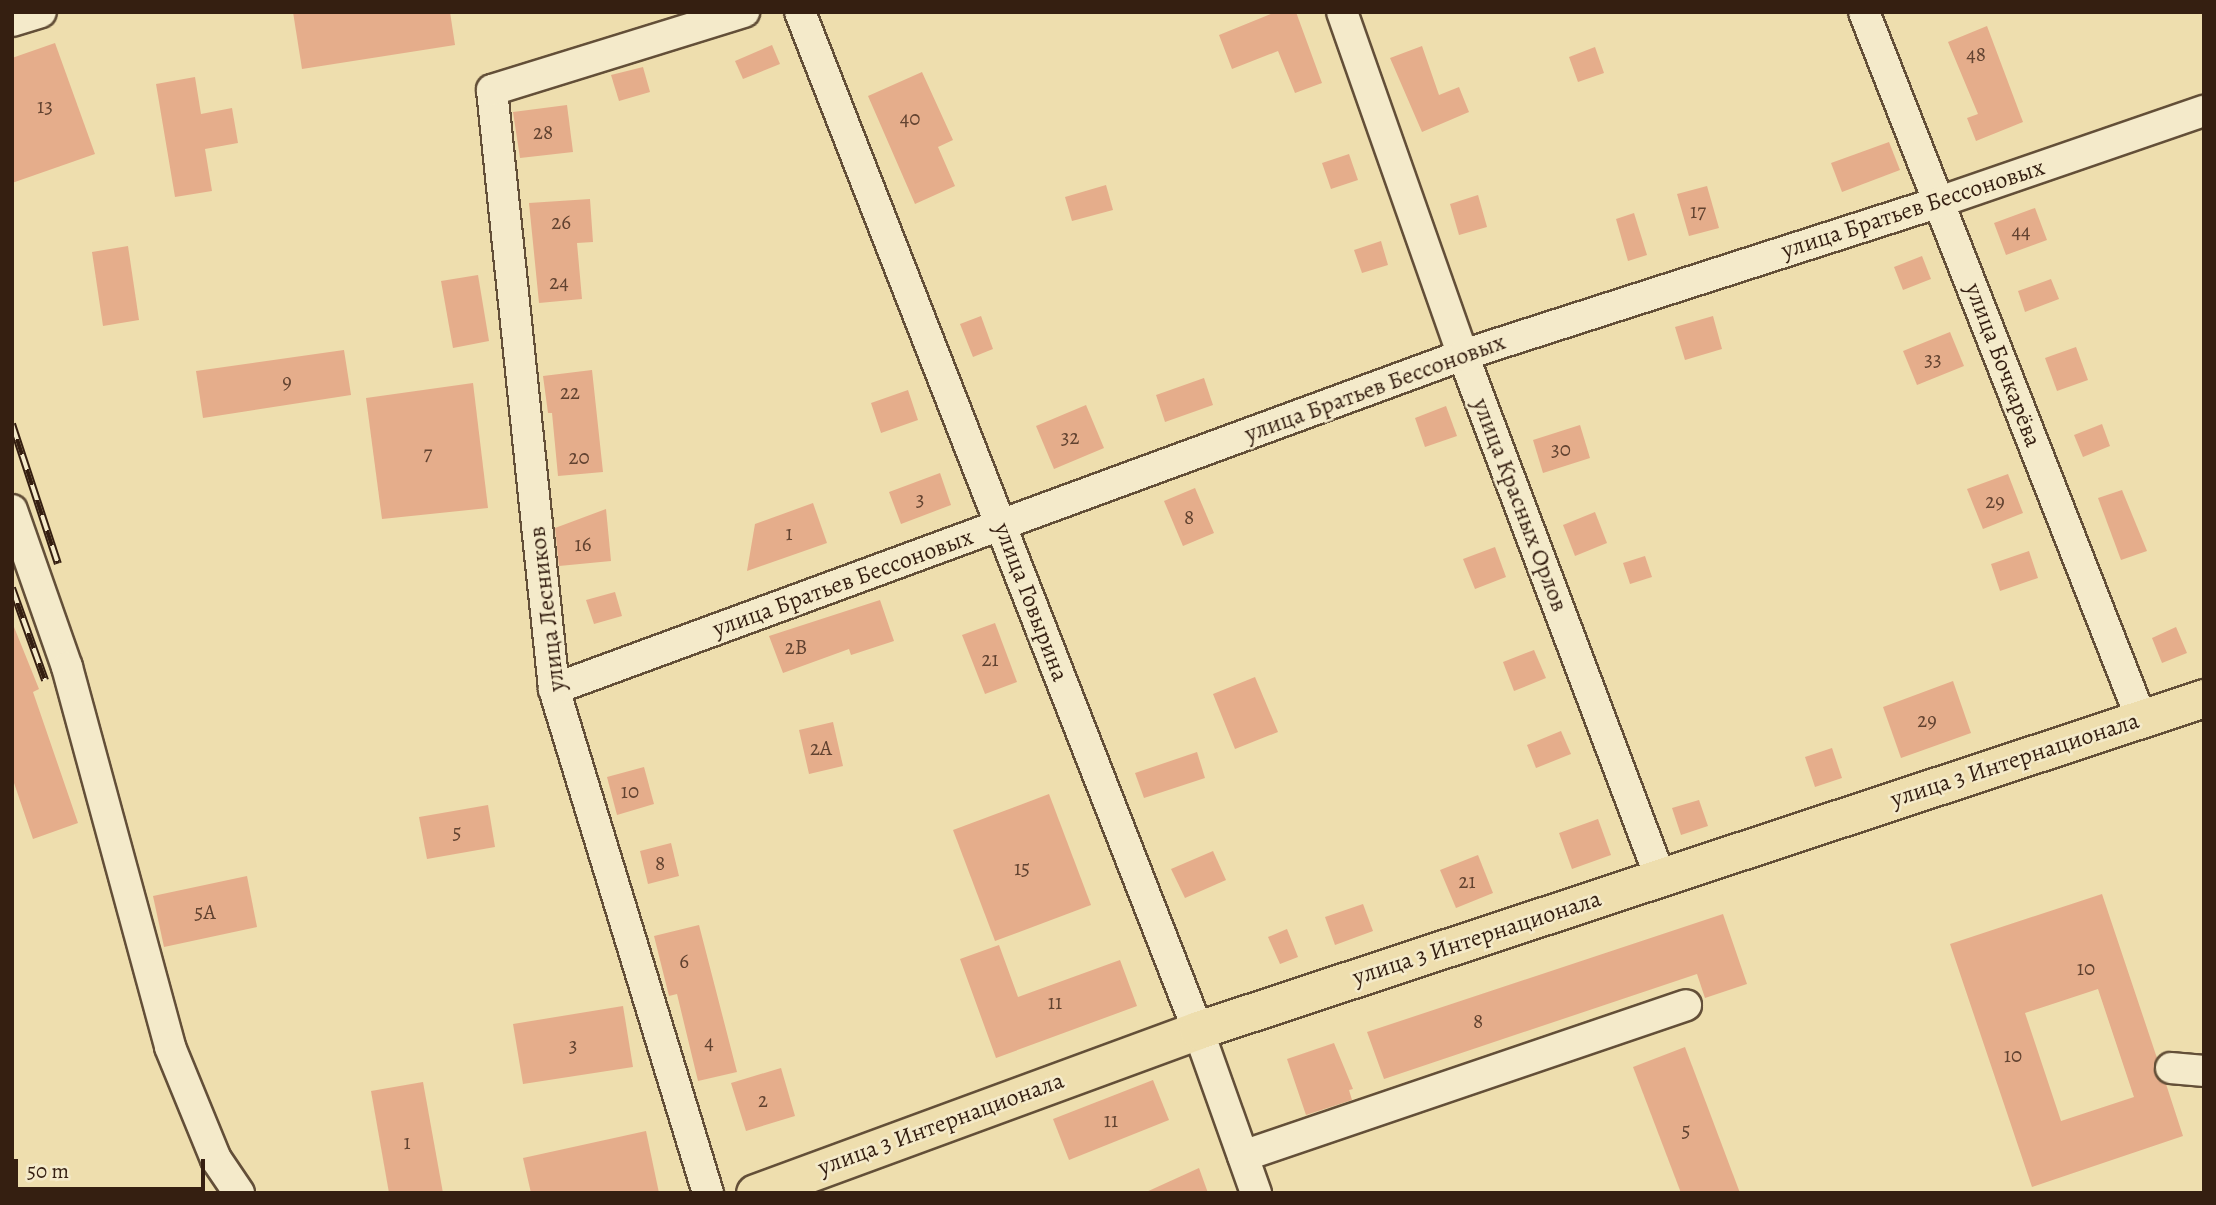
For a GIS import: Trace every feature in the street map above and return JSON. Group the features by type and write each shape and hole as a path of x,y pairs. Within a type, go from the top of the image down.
{"main road":[{"name":"улица 3 Интернационала","path":"755,1193 1198,1030 2204,698"}],"street":[{"path":"12,21 41,12"},
{"name":"улица Лесников","path":"708,1193 554,690 492,90 744,12"},
{"name":"улица Говырина","path":"800,12 1198,1030 1256,1193"},
{"name":"улица Красных Орлов","path":"1342,12 1463,355 1660,877"},
{"name":"улица Бочкарёва","path":"1864,12 2141,719"},
{"name":"улица Братьев Бессоновых","path":"554,690 1463,355 1939,202 2204,111"},
{"path":"12,510 67,667 170,1047 216,1159 240,1193"},
{"path":"1243,1156 1686,1005"},
{"path":"2172,1068 2204,1071"}],"building":[{"path":"293,12 450,12 455,45 302,69"},
{"path":"1276,12 1296,12 1322,83 1295,93 1278,51 1232,69 1219,35"},
{"path":"1987,26 2023,122 1976,141 1967,118 1978,114 1948,42"},
{"path":"55,43 95,154 12,183 12,58"},
{"path":"772,45 780,64 743,79 735,61"},
{"path":"1422,46 1439,95 1459,87 1469,112 1422,132 1390,58"},
{"path":"1595,47 1604,73 1578,82 1569,57"},
{"path":"643,67 650,92 619,101 611,75"},
{"path":"922,72 953,140 938,147 955,186 915,204 868,96"},
{"path":"195,77 201,114 232,108 238,143 205,149 212,191 175,197 156,84"},
{"path":"567,105 573,152 520,158 513,112"},
{"path":"1889,142 1900,170 1842,192 1831,163"},
{"path":"1349,154 1358,180 1331,189 1322,163"},
{"path":"1106,185 1113,210 1072,221 1065,197"},
{"path":"1707,186 1719,228 1689,236 1677,194"},
{"path":"1478,195 1487,227 1459,235 1450,204"},
{"path":"590,199 593,242 577,243 582,299 539,303 529,203"},
{"path":"2035,208 2047,240 2006,255 1994,223"},
{"path":"1634,213 1647,255 1628,261 1616,219"},
{"path":"1381,241 1388,265 1362,273 1354,250"},
{"path":"128,246 139,320 103,326 92,252"},
{"path":"1922,256 1931,279 1903,290 1894,267"},
{"path":"478,275 489,341 453,348 441,281"},
{"path":"2051,279 2059,299 2025,312 2018,291"},
{"path":"981,316 993,349 973,357 960,324"},
{"path":"1713,316 1722,349 1685,360 1675,327"},
{"path":"1950,332 1964,366 1917,385 1903,351"},
{"path":"2076,347 2088,380 2057,391 2045,358"},
{"path":"344,350 351,395 203,418 196,371"},
{"path":"592,370 603,472 558,476 552,413 548,413 543,376"},
{"path":"1204,378 1213,405 1165,422 1156,395"},
{"path":"473,383 488,508 382,519 366,398"},
{"path":"908,390 918,420 881,433 871,403"},
{"path":"1086,405 1104,448 1054,469 1036,426"},
{"path":"1446,406 1457,436 1425,447 1415,418"},
{"path":"2102,424 2110,446 2083,457 2074,435"},
{"path":"1580,425 1590,458 1543,473 1533,440"},
{"path":"940,473 951,505 901,524 889,492"},
{"path":"2008,474 2023,513 1983,529 1967,489"},
{"path":"1195,488 1214,533 1183,546 1164,501"},
{"path":"2122,490 2147,551 2121,560 2098,498"},
{"path":"813,503 827,543 747,571 755,524"},
{"path":"606,509 611,561 559,566 555,528"},
{"path":"1595,512 1607,543 1575,556 1563,525"},
{"path":"1495,547 1506,577 1475,589 1463,559"},
{"path":"2029,551 2038,578 2000,591 1991,564"},
{"path":"1645,556 1652,577 1630,584 1623,563"},
{"path":"615,592 622,616 594,624 586,600"},
{"path":"880,600 894,641 851,655 849,649 783,673 769,636"},
{"path":"12,622 39,689 33,692 78,823 33,839 12,777"},
{"path":"995,623 1017,682 985,694 962,635"},
{"path":"2176,627 2187,653 2162,663 2152,638"},
{"path":"1534,650 1546,678 1514,691 1503,662"},
{"path":"1255,677 1278,732 1235,749 1213,694"},
{"path":"1953,681 1971,733 1901,758 1883,707"},
{"path":"833,722 843,766 809,774 799,730"},
{"path":"1561,731 1571,754 1536,768 1527,745"},
{"path":"1832,748 1842,778 1815,787 1805,757"},
{"path":"1197,752 1205,778 1144,798 1135,773"},
{"path":"644,767 654,804 617,815 607,777"},
{"path":"1049,794 1091,905 995,941 953,830"},
{"path":"1699,800 1708,826 1681,835 1672,808"},
{"path":"488,805 495,847 427,859 419,817"},
{"path":"1598,819 1611,855 1572,869 1559,833"},
{"path":"671,843 679,876 648,884 640,851"},
{"path":"1213,851 1226,880 1185,898 1171,869"},
{"path":"1478,855 1493,893 1456,908 1440,870"},
{"path":"247,876 257,927 164,947 153,896"},
{"path":"2102,894 2157,1058 2155,1075 2166,1084 2183,1136 2032,1187 1950,944","holes":["2098,989 2134,1097 2061,1121 2025,1013"]},
{"path":"1363,904 1373,931 1335,945 1325,917"},
{"path":"1723,914 1747,984 1705,998 1697,974 1384,1079 1367,1032"},
{"path":"699,925 737,1072 698,1081 677,994 669,996 654,936"},
{"path":"1287,929 1298,957 1280,964 1268,937"},
{"path":"999,945 1018,997 1120,960 1137,1006 996,1058 960,959"},
{"path":"623,1006 633,1067 523,1084 513,1024"},
{"path":"1334,1043 1353,1089 1349,1090 1352,1100 1306,1115 1287,1059"},
{"path":"1685,1047 1740,1193 1681,1193 1633,1067"},
{"path":"781,1068 795,1116 746,1131 731,1083"},
{"path":"1153,1080 1169,1120 1069,1160 1053,1119"},
{"path":"423,1082 443,1193 389,1193 371,1091"},
{"path":"646,1131 659,1193 531,1193 523,1158"},
{"path":"1199,1168 1208,1193 1144,1193"}],"railway":[{"path":"12,424 58,564"},
{"path":"12,588 45,680"}]}
